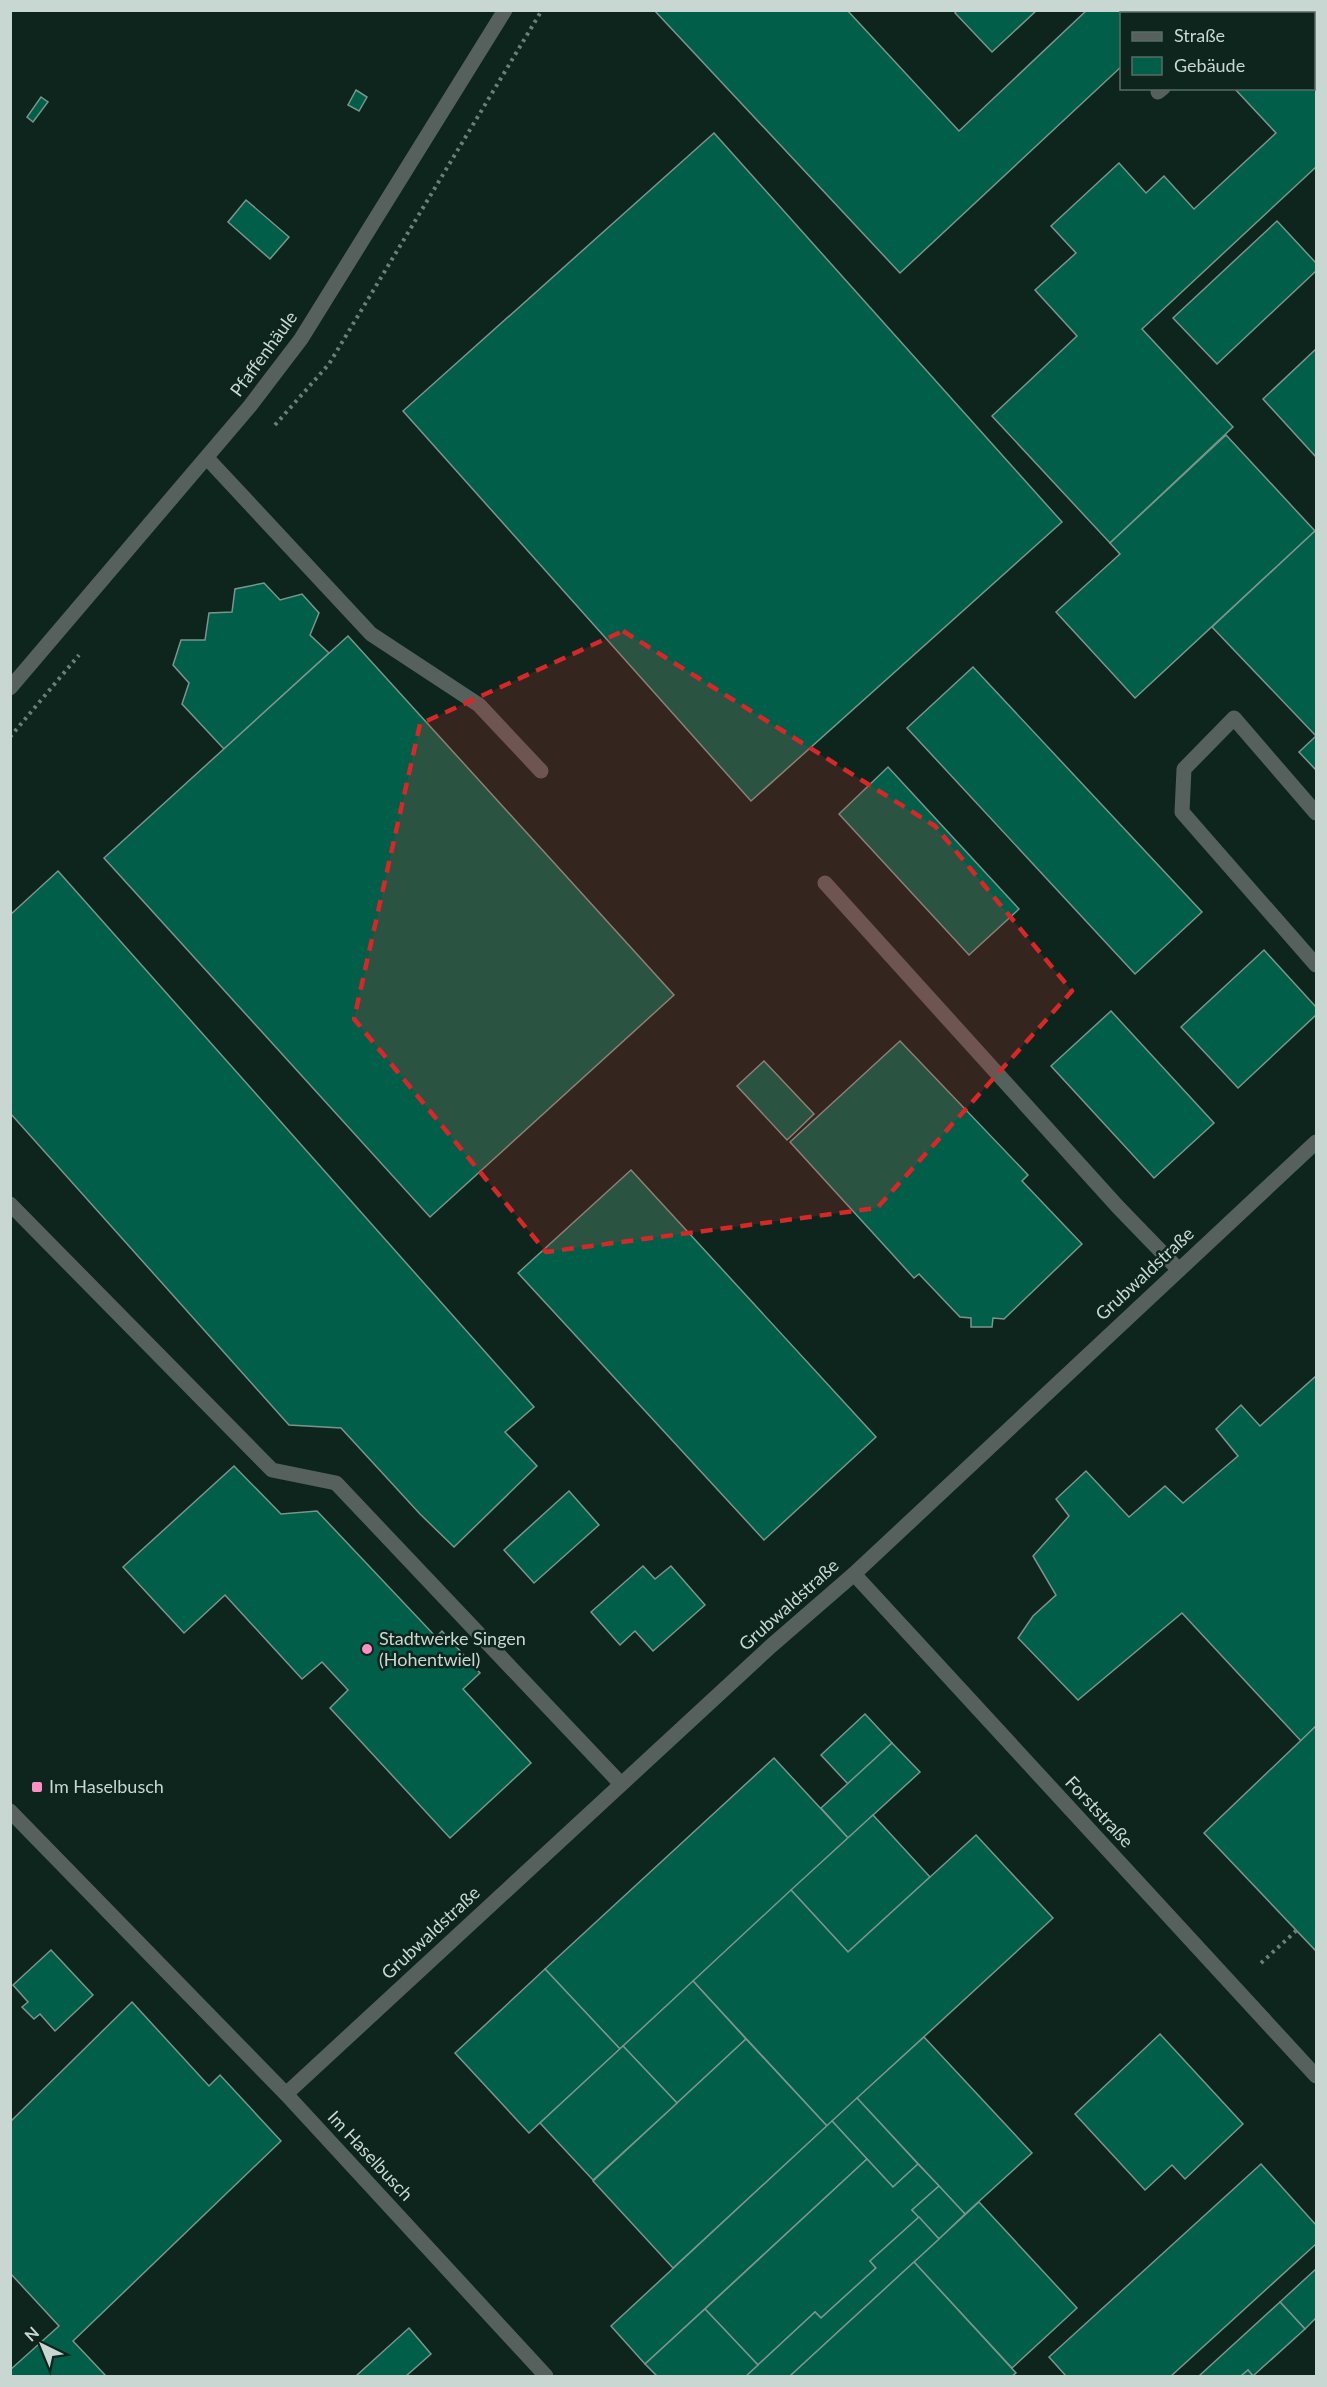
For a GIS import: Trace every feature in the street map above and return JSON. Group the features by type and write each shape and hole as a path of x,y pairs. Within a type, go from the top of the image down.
{"street":[{"name":"Pfaffenhäule","path":"10,688 207,458 302,339 505,10"},
{"path":"207,458 370,634 479,705 541,771"},
{"path":"1317,813 1234,718 1184,769 1182,812 1317,965"},
{"path":"825,883 1118,1207 1179,1270"},
{"name":"Grubwaldstraße","path":"286,2094 621,1784 854,1574 1317,1142"},
{"path":"10,1204 272,1470 336,1483 621,1784"},
{"name":"Forststraße","path":"854,1574 1317,2076"},
{"name":"Im Haselbusch","path":"10,1811 286,2094 546,2376"}],"path":[{"path":"1261,1963 1297,1930"}],"highlighted area":[{"path":"623,631 935,826 1072,991 877,1208 546,1252 354,1019 420,724"}],"building":[{"path":"654,10 847,10 959,131 1087,10 1141,10 1142,12 1120,12 1120,68 900,273"},
{"path":"957,10 1037,10 992,52 955,13"},
{"path":"1280,10 1316,10 1316,167 1142,329 1233,427 1110,543 992,416 1077,336 1035,290 1076,253 1051,226 1119,163 1146,193 1164,176 1194,209 1276,133 1236,90 1315,90 1315,12 1278,12"},
{"path":"356,90 367,97 359,111 348,105"},
{"path":"41,97 48,102 33,122 27,117"},
{"path":"714,133 1062,522 751,801 403,411"},
{"path":"246,200 289,237 270,259 228,222"},
{"path":"1277,221 1316,263 1316,271 1217,364 1173,318"},
{"path":"1316,349 1316,457 1263,399"},
{"path":"1226,435 1315,531 1135,698 1056,612 1120,554 1110,543"},
{"path":"1316,532 1316,736 1212,627"},
{"path":"264,583 280,600 302,594 319,613 310,635 329,653 224,749 182,704 189,683 173,665 181,640 205,640 209,613 232,612 235,589"},
{"path":"348,636 674,995 430,1217 104,858"},
{"path":"973,667 1202,912 1135,974 907,728"},
{"path":"1316,736 1316,770 1299,752"},
{"path":"888,767 1019,909 969,955 839,814"},
{"path":"58,871 534,1407 505,1432 537,1466 454,1547 420,1514 341,1428 289,1425 10,1113 10,915"},
{"path":"1264,950 1316,1007 1316,1015 1238,1088 1181,1027"},
{"path":"1111,1011 1214,1123 1154,1178 1051,1066"},
{"path":"900,1041 1028,1175 1022,1181 1082,1244 1004,1319 993,1318 992,1327 971,1327 971,1318 960,1317 919,1274 914,1278 790,1142"},
{"path":"764,1061 814,1114 787,1140 737,1086"},
{"path":"631,1170 876,1437 764,1540 518,1273"},
{"path":"1316,1376 1316,1726 1301,1741 1182,1613 1078,1700 1018,1638 1033,1616 1056,1595 1033,1556 1069,1516 1056,1499 1086,1471 1129,1517 1165,1486 1183,1503 1238,1456 1216,1429 1241,1405 1260,1426"},
{"name":"Stadtwerke Singen (Hohentwiel)","path":"234,1466 281,1514 317,1511 436,1637 442,1631 480,1673 463,1689 531,1763 450,1838 330,1708 348,1690 322,1662 302,1679 225,1595 184,1633 123,1567"},
{"path":"569,1491 599,1525 534,1583 504,1550"},
{"path":"643,1566 655,1579 671,1566 705,1605 653,1651 635,1631 620,1645 591,1612"},
{"path":"865,1714 892,1743 848,1784 821,1755"},
{"path":"1316,1726 1316,1951 1204,1833"},
{"path":"892,1743 920,1772 848,1838 821,1808"},
{"path":"774,1758 848,1838 620,2049 545,1969"},
{"path":"873,1815 930,1877 848,1952 791,1890"},
{"path":"976,1835 1053,1918 827,2126 693,1981 791,1890 848,1952"},
{"path":"51,1950 93,1995 55,2031 40,2014 34,2019 22,2007 28,2002 13,1985"},
{"path":"545,1969 620,2049 529,2133 455,2053"},
{"path":"693,1981 746,2039 677,2103 623,2046"},
{"path":"132,2002 209,2086 220,2075 281,2141 73,2341 106,2376 10,2376 10,2370 59,2326 10,2273 10,2122"},
{"path":"1160,2034 1243,2124 1185,2179 1172,2165 1145,2190 1075,2114"},
{"path":"924,2037 1032,2153 965,2214 857,2098"},
{"path":"746,2039 827,2126 673,2268 593,2181"},
{"path":"623,2046 677,2103 593,2180 540,2123"},
{"path":"857,2098 918,2164 893,2187 832,2121"},
{"path":"832,2121 867,2159 645,2364 611,2326"},
{"path":"867,2159 893,2187 918,2164 939,2186 912,2210 919,2217 870,2261 876,2268 821,2318 815,2312 758,2365 705,2309"},
{"path":"1261,2164 1316,2225 1316,2244 1171,2376 1066,2376 1049,2357"},
{"path":"939,2186 965,2214 939,2239 912,2210"},
{"path":"979,2202 1077,2308 1012,2368 914,2262"},
{"path":"919,2217 939,2239 790,2376 746,2376 815,2312 821,2318 876,2268 870,2261"},
{"path":"914,2262 1016,2373 1012,2376 790,2376"},
{"path":"1316,2269 1316,2318 1305,2329 1280,2302"},
{"path":"1280,2302 1305,2329 1253,2376 1248,2370 1241,2376 1199,2376"},
{"path":"705,2309 758,2365 746,2376 657,2376 645,2364"},
{"path":"409,2328 431,2354 406,2376 356,2376"},
{"path":"1248,2370 1253,2376 1241,2376"}],"place":[{"name":"Stadtwerke Singen (Hohentwiel)","path":"367,1649"},
{"name":"Im Haselbusch","path":"37,1787"}]}
